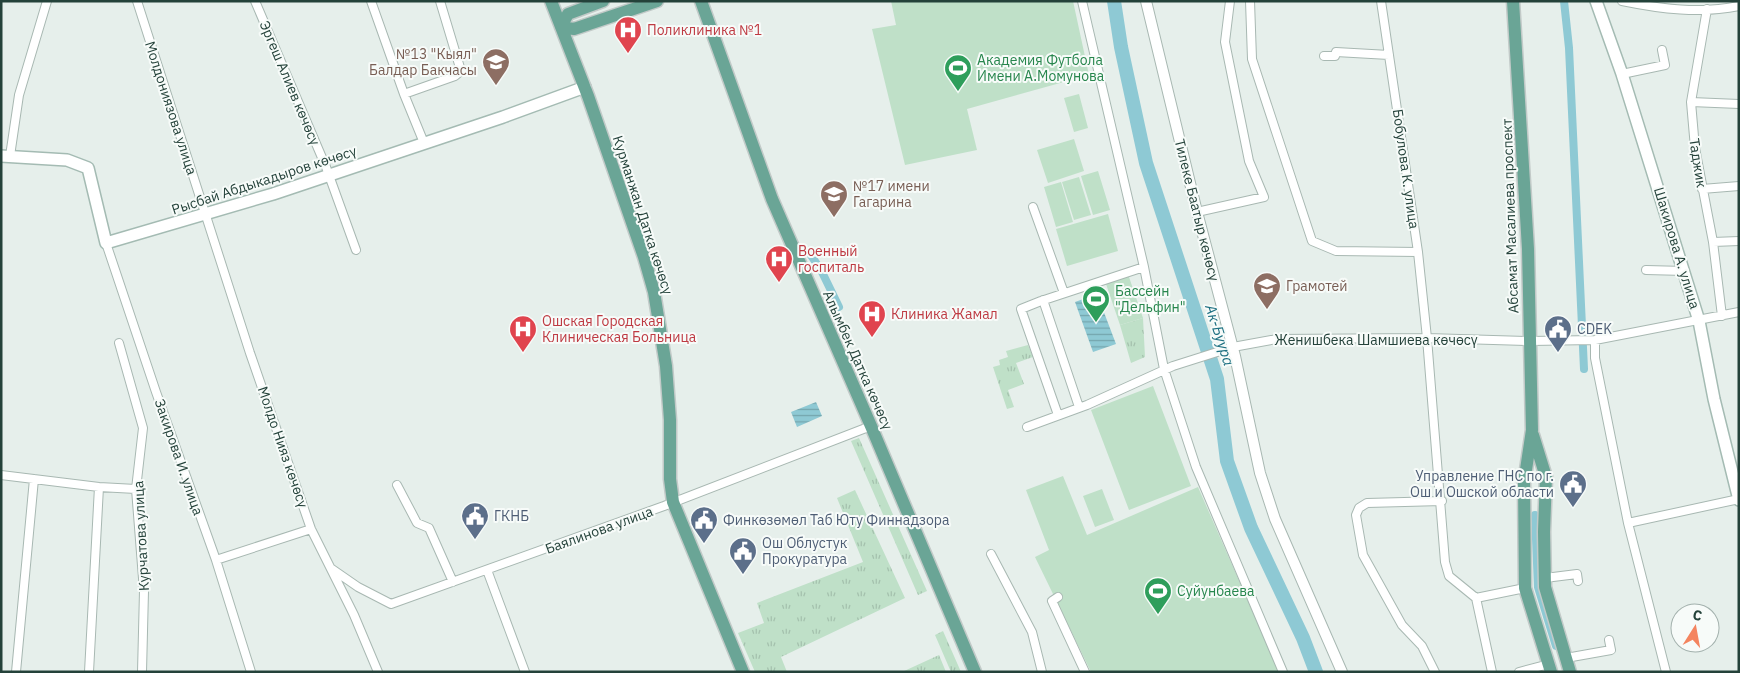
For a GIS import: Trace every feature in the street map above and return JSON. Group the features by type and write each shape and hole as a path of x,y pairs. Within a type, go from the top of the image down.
{"main road":[{"name":"Курманжан Датка көчөсү","path":"551,1 585,87 644,257 654,292 666,366 670,420 670,479 673,502 743,672"},
{"path":"603,1 568,14 561,27 574,29 657,1"},
{"name":"Алымбек Датка көчөсү","path":"701,1 772,199 975,672"},
{"name":"Абсамат Масалиева проспект","path":"1513,1 1523,154 1532,430 1524,482 1525,588 1550,668"},
{"name":"Шакирова А. улица","path":"1596,1 1622,74 1685,271 1699,321 1714,399 1739,499"},
{"name":"Рысбай Абдыкадыров көчөсү","path":"106,243 205,215 329,176 585,87"},
{"path":"6,156 67,160 88,168 106,243"},
{"name":"Абсамат Масалиева проспект","path":"1532,430 1546,477 1545,587 1570,672"}],"street":[{"path":"6,156 19,95 47,1"},
{"name":"Молдониязова улица","path":"137,1 205,215"},
{"name":"Эргеш Алиев көчөсү","path":"255,1 329,176 356,250"},
{"path":"371,1 404,94 424,143"},
{"path":"404,94 455,76 461,71 440,1"},
{"path":"1082,1 1144,267 1164,369 1196,467 1283,672"},
{"name":"Тилеке Баатыр көчөсү","path":"1146,1 1197,212 1233,347 1260,473 1275,519 1342,672"},
{"path":"1197,212 1264,197 1249,161 1225,42 1230,1"},
{"path":"1250,1 1252,59 1312,240 1336,251 1418,252"},
{"name":"Бобулова К. улица","path":"1381,1 1418,252 1442,502 1445,562 1452,579 1476,598"},
{"path":"1622,1 1654,8 1707,10 1739,6"},
{"name":"Таджик","path":"1707,10 1691,102 1695,148 1713,242 1722,316"},
{"path":"1622,74 1665,65 1662,50"},
{"path":"1324,56 1335,56 1336,52 1389,55"},
{"path":"1691,102 1739,104"},
{"path":"1702,189 1739,186"},
{"path":"1034,207 1064,293"},
{"name":"Молдо Нияз көчөсү","path":"205,215 311,530 354,615 378,672"},
{"path":"1713,242 1739,241"},
{"name":"Закирова И. улица","path":"106,243 156,392 216,560 251,672"},
{"path":"1058,415 1021,309 1144,267"},
{"path":"1646,270 1685,271"},
{"path":"1043,300 1079,407"},
{"name":"Женишбека Шамшиева көчөсү","path":"1027,426 1079,407 1175,365 1233,347 1277,339 1592,340 1739,312"},
{"path":"1592,340 1628,524 1666,672"},
{"name":"Курчатова улица","path":"120,343 143,428 136,489 144,591 142,672"},
{"name":"Баялинова улица","path":"331,568 358,586 391,604 673,502 871,426"},
{"path":"1,475 98,487 136,489"},
{"path":"16,672 34,479"},
{"path":"397,485 417,523 429,528 453,582"},
{"path":"89,672 98,487"},
{"path":"1628,524 1739,499"},
{"path":"1435,672 1422,646 1402,625 1363,555 1356,515 1359,508 1366,503 1442,502"},
{"path":"216,560 311,530"},
{"path":"992,554 1032,632 1042,672"},
{"path":"487,570 525,672"},
{"path":"1545,578 1577,574 1578,581"},
{"path":"1492,672 1476,598 1525,588"},
{"path":"1058,597 1052,601 1085,672"},
{"path":"1566,658 1611,650 1609,640"},
{"path":"1519,672 1550,668"}],"green space":[{"name":"Академия Футбола Имени А.Момунова","path":"891,1 1073,1 1089,75 967,109 977,150 905,165 872,29 896,25"},
{"path":"1079,94 1088,128 1074,132 1064,98"},
{"path":"1074,139 1084,171 1048,183 1037,150"},
{"path":"1098,171 1110,210 1093,215 1081,176"},
{"path":"1079,177 1091,215 1074,220 1062,182"},
{"path":"1061,182 1073,222 1056,227 1044,187"},
{"path":"1108,214 1118,251 1067,266 1056,229"},
{"path":"1128,274 1143,318 1120,325 1105,281"},
{"path":"1143,318 1145,357 1131,363 1120,325"},
{"path":"1028,345 1033,357 1016,363 1024,384 1008,390 1014,407 1007,409 993,367 1000,365 999,360 1008,357 1006,351"},
{"path":"1153,386 1191,486 1129,510 1091,410"},
{"path":"859,438 927,591 918,595 851,441"},
{"name":"Суйунбаева","path":"1063,476 1087,535 1198,487 1279,672 1091,672 1035,557 1049,550 1026,490"},
{"path":"1102,489 1114,520 1095,527 1083,496"},
{"path":"855,490 905,598 781,657 787,672 755,672 738,633 764,623 757,603 863,562 837,498"},
{"path":"943,631 961,672 951,672 935,635"},
{"path":"939,655 946,672 902,672"}],"water":[{"name":"Бассейн \"Дельфин\"","path":"1097,294 1116,344 1093,352 1075,302"},
{"path":"816,402 822,416 797,427 791,412"}],"waterway":[{"name":"Ак-Буура","path":"1114,1 1121,47 1146,163 1217,379 1227,461 1251,528 1303,638 1316,672"},
{"path":"1564,1 1569,48 1584,369"},
{"path":"808,251 821,270 839,307"},
{"path":"1535,515 1538,587 1556,646"}],"place":[{"name":"Поликлиника №1","path":"628,54"},
{"name":"№13 \"Кыял\" Балдар Бакчасы","path":"496,86"},
{"name":"Академия Футбола Имени А.Момунова","path":"958,92"},
{"name":"№17 имени Гагарина","path":"834,218"},
{"name":"Военный госпиталь","path":"779,283"},
{"name":"Грамотей","path":"1267,310"},
{"name":"Бассейн \"Дельфин\"","path":"1096,323"},
{"name":"Клиника Жамал","path":"872,338"},
{"name":"Ошская Городская Клиническая Больница","path":"523,353"},
{"name":"CDEK","path":"1558,353"},
{"name":"Управление ГНС по г. Ош и Ошской области","path":"1573,508"},
{"name":"ГКНБ","path":"475,540"},
{"name":"Финкөзөмөл Таб Юту Финнадзора","path":"704,544"},
{"name":"Ош Облустук Прокуратура","path":"743,575"},
{"name":"Суйунбаева","path":"1158,615"}]}
